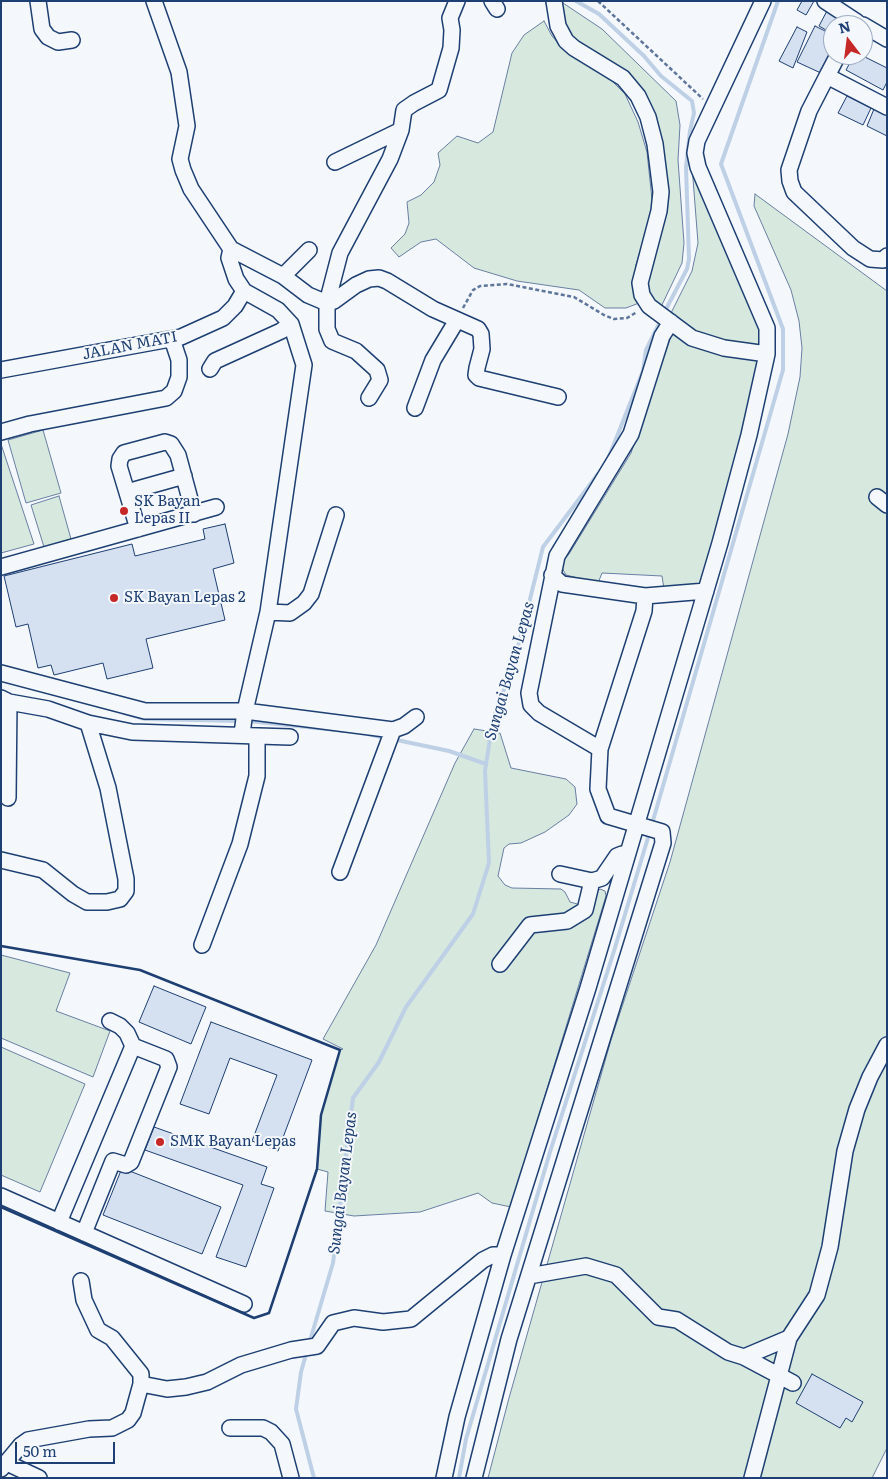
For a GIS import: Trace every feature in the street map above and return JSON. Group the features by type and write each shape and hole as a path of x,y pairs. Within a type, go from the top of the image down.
{"street":[{"path":"38,1 42,29 48,37 58,42 72,40"},
{"path":"154,1 178,72 182,90 187,126 180,159 183,170 190,189 231,249 283,276 308,295 327,303 334,301 356,285 379,278 434,309 478,328 482,334 482,350 476,375 479,378 558,397"},
{"path":"369,398 380,380 377,370 356,351 332,341 327,329 327,303 340,253 390,159 401,130 404,110 414,102 439,90 451,48 452,30 450,18 457,1"},
{"path":"554,1 558,26 566,41 574,48 623,78 638,96 648,117 655,144 661,192 659,212 640,283 642,294 660,314 692,338 724,348 767,354"},
{"path":"444,1478 457,1417 504,1254 588,988 627,854 638,824 750,436 767,354 767,328 698,167 695,153 697,140 763,1"},
{"path":"825,1 846,15"},
{"path":"873,32 887,39"},
{"path":"833,65 809,111 789,170 790,181 794,192 853,248 870,259 883,260 887,256"},
{"path":"827,76 887,107"},
{"path":"335,162 401,130"},
{"path":"362,148 390,159"},
{"path":"202,946 242,836 257,776 246,725 268,612 304,365 291,324 278,310 244,291 232,268 229,258 231,249"},
{"path":"283,276 309,250"},
{"name":"JALAN MATI","path":"1,370 181,337 223,318 235,306 244,291"},
{"path":"600,748 540,714 531,705 529,693 557,556 631,434 662,336 660,314"},
{"path":"415,408 433,360 457,320"},
{"path":"210,369 215,360 281,331 291,324"},
{"path":"1,432 30,424 166,398 174,391 179,376 179,360 172,339"},
{"path":"138,529 119,466 120,459 124,453 165,442 171,444 178,455 194,514"},
{"path":"127,492 184,476"},
{"path":"1,567 216,507"},
{"path":"268,612 290,613 304,603 311,594 336,515"},
{"path":"552,575 562,584 645,596 706,591"},
{"path":"474,1478 509,1340 663,843 664,836 658,830 608,816 598,789 600,748 644,611 645,596"},
{"path":"1,673 145,711 246,725 390,738"},
{"path":"8,798 5,700 48,709 88,723 132,732 246,725 290,737"},
{"path":"340,872 390,738 416,716"},
{"path":"1,860 43,870 73,894 87,902 107,902 120,899 126,890 126,879 108,788 88,723"},
{"path":"560,874 592,881 602,878 618,856 627,854"},
{"path":"500,964 530,925 568,921 585,910 592,881"},
{"path":"59,1222 133,1046 128,1033 110,1021"},
{"path":"752,1478 789,1338 817,1295 830,1247 845,1152 866,1085 887,1045"},
{"path":"90,1151 126,1165 131,1162 169,1067 166,1059 133,1046"},
{"path":"84,1233 113,1161"},
{"path":"1,1196 244,1304"},
{"path":"141,1384 168,1388 186,1387 206,1382 241,1364 291,1350 317,1346 333,1323 354,1318 383,1322 412,1320 484,1260 493,1255 504,1254"},
{"path":"529,1276 586,1266 600,1268 616,1274 658,1317 677,1320 728,1352 744,1357 793,1383"},
{"path":"38,1478 4,1466 21,1445 28,1440 120,1426 133,1413 141,1384 141,1374 125,1352 112,1338 98,1330 84,1300 81,1281"},
{"path":"744,1357 789,1338"},
{"path":"230,1428 263,1428 272,1432 282,1444 292,1478"}],"path":[{"path":"598,1 713,109"},
{"path":"457,320 473,290 480,286 491,285 520,286 574,297 604,316 614,319 660,314"}],"shaded area":[{"path":"563,3 602,29 676,101 680,125 678,160 684,243 682,263 660,309 650,296 647,283 665,205 632,81 614,63 574,42 563,25 560,4"},
{"path":"544,21 552,36 566,52 609,78 625,94 638,122 647,152 653,209 636,265 635,279 639,303 626,308 605,308 579,290 517,281 474,268 436,239 421,242 399,257 391,248 405,234 409,223 407,202 421,195 434,182 440,165 438,153 457,136 478,143 493,132 512,53 524,35"},
{"path":"692,166 753,310 761,336 757,366 724,507 699,587 664,589 662,576 602,573 598,583 566,575 561,566 562,562 569,554 631,453 677,318 671,313 692,271 698,243"},
{"path":"755,194 887,291 887,1448 872,1478 488,1478 611,1040 670,862 788,434 800,377 802,348 799,321 791,290 754,206"},
{"path":"43,430 61,493 26,503 8,440"},
{"path":"1,444 34,544 1,553"},
{"path":"59,496 71,539 44,547 31,505"},
{"path":"474,729 500,733 511,768 566,779 575,787 577,804 569,815 545,832 521,843 509,844 504,848 498,876 505,885 512,888 561,889 565,892 570,902 581,905 600,889 605,891 606,896 511,1207 492,1203 478,1193 420,1212 354,1216 325,1211 328,1172 317,1169 321,1115 340,1050 343,1049 323,1039 376,945 455,763"},
{"path":"1,955 70,973 56,1011 110,1031 93,1077 1,1038"},
{"path":"1,1047 85,1084 40,1192 1,1175"}],"building":[{"path":"802,1 814,1 806,15 797,10"},
{"path":"828,9 839,15 825,15"},
{"path":"823,18 823,28 819,26"},
{"path":"815,26 823,30 823,65 828,65 823,74 797,62"},
{"path":"797,27 807,32 793,68 779,61"},
{"path":"873,61 887,68 887,82 883,90 846,70 849,65 873,65"},
{"path":"847,96 871,108 863,125 838,113"},
{"path":"874,109 887,115 887,136 867,126"},
{"name":"SK Bayan Lepas 2","path":"225,524 234,563 213,569 225,620 146,639 153,668 107,679 103,663 54,675 51,665 38,668 28,624 16,627 4,576 132,544 135,556 205,539 203,529"},
{"path":"154,986 206,1007 191,1044 139,1022"},
{"path":"211,1022 312,1060 278,1151 252,1141 277,1075 230,1058 209,1114 180,1104"},
{"path":"154,1127 267,1167 261,1184 274,1188 246,1267 216,1257 243,1185 145,1150"},
{"path":"122,1168 221,1207 202,1254 103,1215"},
{"path":"812,1374 863,1402 852,1422 846,1418 840,1428 796,1403"}],"waterway":[{"name":"Sungai Bayan Lepas","path":"576,1 599,14 644,56 661,76 692,101 694,113 686,167 689,259 687,269 664,313"},
{"path":"652,824 783,370 783,329 721,164 778,1"},
{"name":"Sungai Bayan Lepas","path":"608,459 643,371 646,350 661,320"},
{"name":"Sungai Bayan Lepas","path":"309,1344 333,1263 353,1098 379,1062 406,1007 473,914 489,863 485,771 493,719 514,663 543,547 598,474"},
{"path":"124,713 145,719 241,721"},
{"path":"248,721 346,731"},
{"path":"368,734 385,738"},
{"path":"392,739 449,751 486,764"},
{"path":"459,1478 466,1439 550,1152 650,831"},
{"name":"Sungai Bayan Lepas","path":"307,1351 301,1372 296,1409 314,1478"}],"wall":[{"path":"1,946 140,970 340,1050 321,1115 317,1169 269,1313 254,1318 1,1207"}],"place":[{"name":"SK Bayan Lepas II","path":"124,511"},
{"name":"SK Bayan Lepas 2","path":"114,598"},
{"name":"SMK Bayan Lepas","path":"160,1142"}]}
